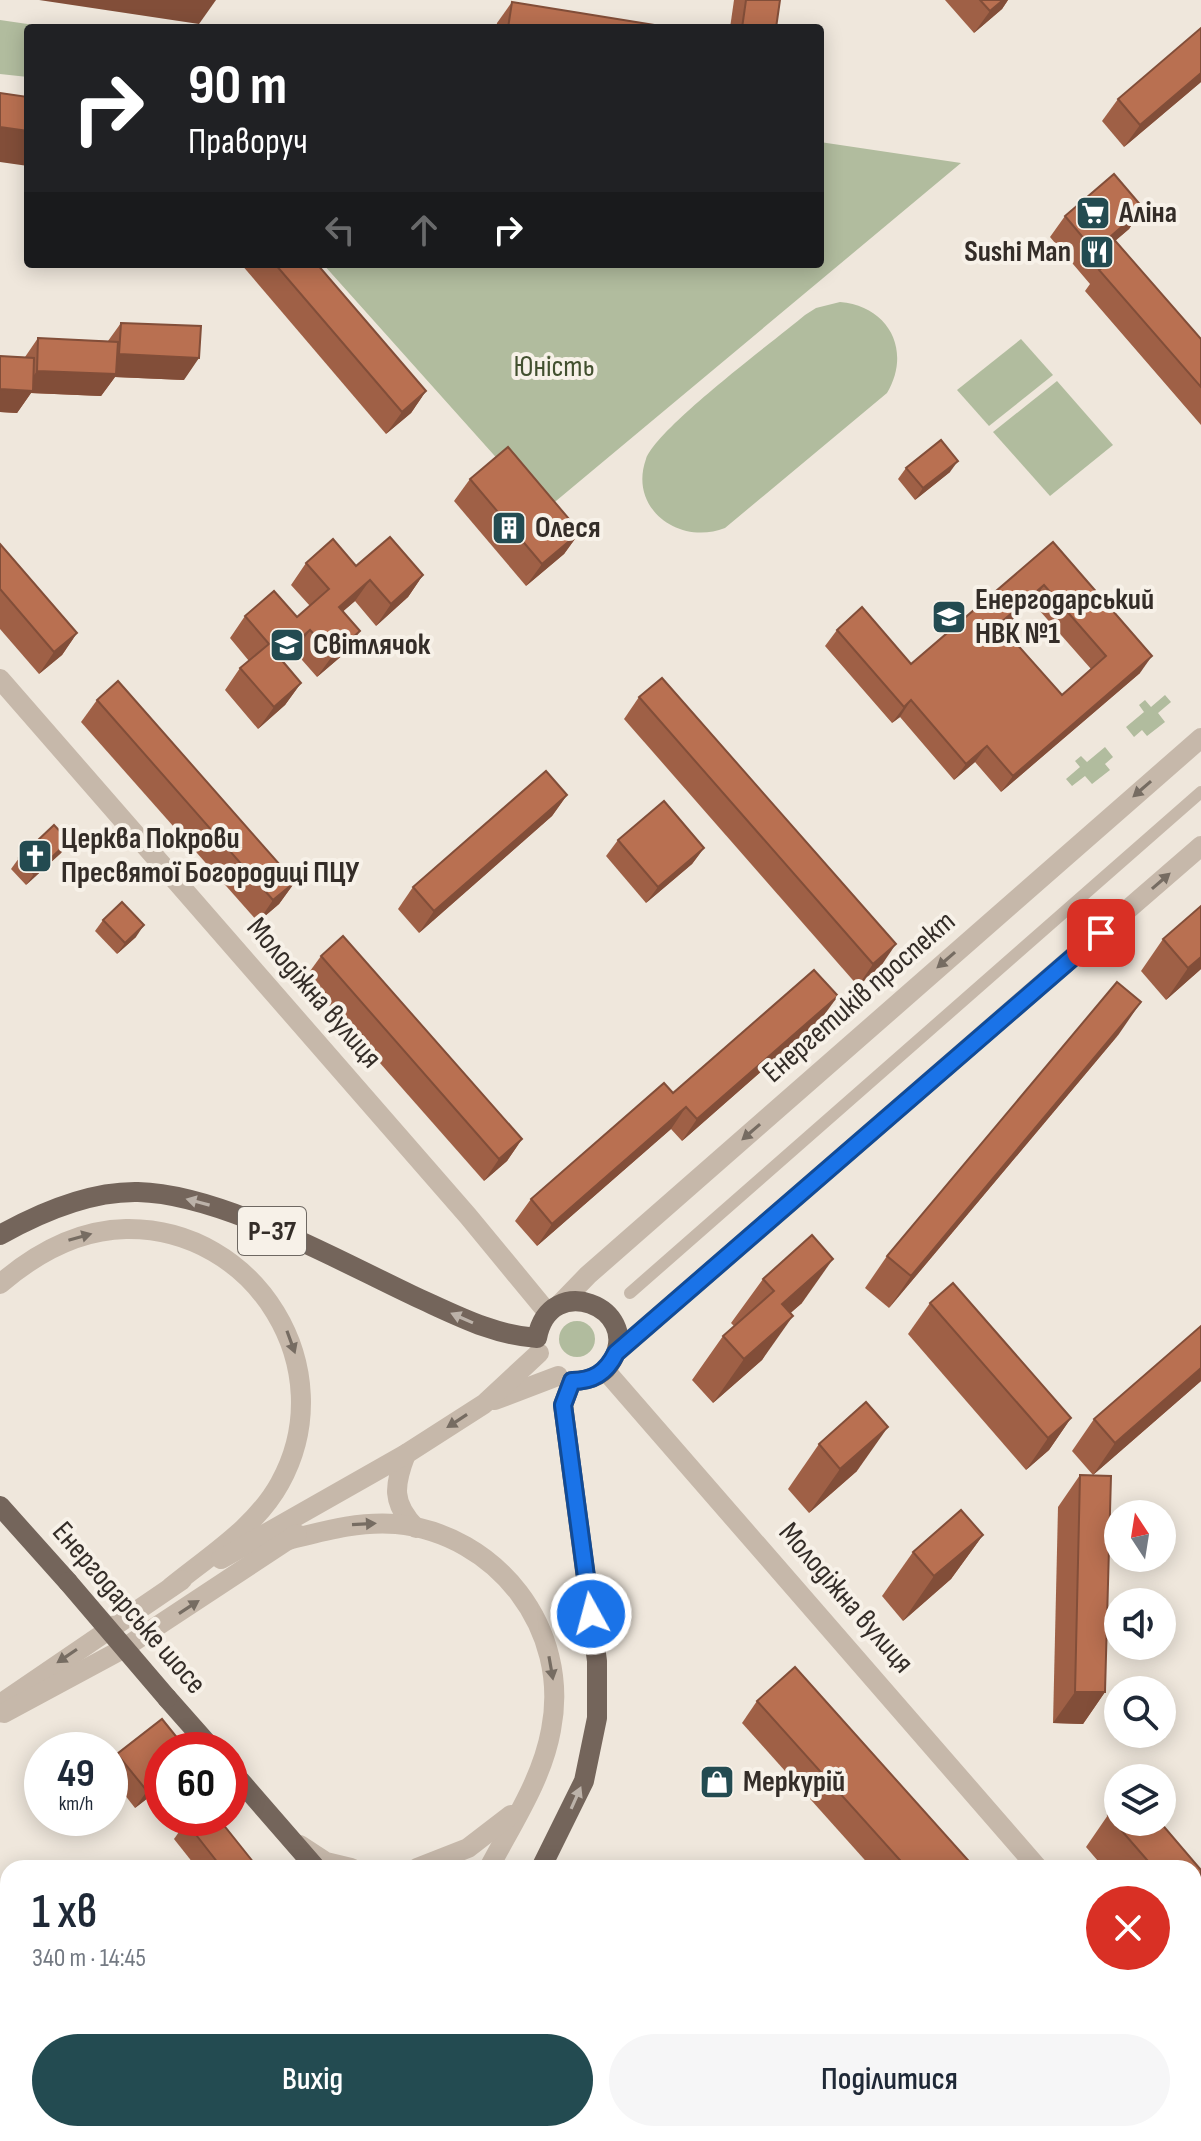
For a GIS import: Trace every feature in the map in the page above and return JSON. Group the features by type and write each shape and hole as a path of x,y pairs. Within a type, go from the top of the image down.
{"main road":[{"name":"Р-37","path":"0,1235 42,1213 90,1198 137,1192 164,1194 221,1209 479,1325 538,1346"},
{"path":"538,1346 554,1309 572,1301 598,1306 615,1327 610,1362 584,1381 565,1379 563,1405 597,1661 597,1718 584,1781 545,1860"},
{"name":"Енергодарське шосе","path":"0,1506 197,1732"},
{"path":"248,1790 309,1860"}],"street":[{"name":"Молодіжна вулиця","path":"0,679 458,1204 554,1309"},
{"name":"Енергетиків проспект","path":"554,1309 600,1264 1201,738"},
{"path":"630,1293 1201,792"},
{"path":"610,1362 1201,846"},
{"path":"0,1704 171,1587 253,1520 288,1467 299,1431 302,1392 300,1371 283,1323 263,1293 240,1269 205,1247 166,1233 123,1229 81,1236 42,1252 4,1282"},
{"path":"171,1587 406,1454 484,1404 538,1346 546,1367 565,1379"},
{"name":"Молодіжна вулиця","path":"610,1362 1031,1860"},
{"path":"484,1404 565,1379"},
{"path":"406,1454 395,1495 399,1507 416,1528"},
{"path":"0,1715 121,1650 288,1540 406,1454"},
{"path":"288,1540 365,1524 416,1528 463,1544 498,1568 525,1598 543,1634 554,1683 555,1707 547,1748 493,1860"},
{"path":"440,1860 484,1838 502,1825 526,1796"},
{"path":"293,1841 323,1860"}],"green space":[{"path":"0,20 28,24 24,24 24,77 0,74"},
{"name":"Юність","path":"824,143 961,163 544,511 327,268 824,268"},
{"path":"840,302 872,312 891,333 897,362 887,393 725,528 691,532 662,519 651,508 644,493 642,477 646,459 655,445 693,407 805,315 816,308"},
{"path":"1021,339 1053,375 989,426 957,390"},
{"path":"1057,381 1113,445 1050,496 993,432"},
{"path":"1165,695 1171,702 1158,713 1165,722 1147,736 1142,730 1134,737 1126,727 1144,712 1139,705 1145,700 1151,707"},
{"path":"1105,747 1113,757 1105,764 1110,770 1092,784 1085,776 1072,786 1066,779 1080,767 1075,761 1081,756 1087,762"},
{"path":"577,1321 590,1326 595,1339 590,1352 577,1357 564,1352 559,1339 564,1326"}],"building":[{"path":"746,0 780,0 777,24 743,24"},
{"path":"980,0 1003,0 990,11"},
{"path":"512,2 648,24 509,24"},
{"path":"1201,28 1201,73 1140,125 1118,99"},
{"path":"0,93 24,96 24,130 0,127"},
{"path":"1114,174 1143,208 1111,236 1201,339 1201,387 1099,270 1106,265 1065,216"},
{"path":"278,268 320,268 426,391 402,412"},
{"path":"121,323 201,326 199,358 119,354"},
{"path":"38,338 118,342 116,374 37,371"},
{"path":"0,356 34,358 33,391 0,389"},
{"path":"941,440 958,461 923,488 906,468"},
{"path":"508,447 580,532 542,564 470,479"},
{"path":"390,537 423,575 391,604 370,580 339,607 360,631 333,655 310,630 279,657 301,683 274,707 240,668 269,644 245,616 274,591 297,617 329,589 306,563 333,539 356,566"},
{"path":"1053,542 1152,656 1013,776 987,746 966,764 911,700 904,707 837,630 862,607 911,664","holes":["1044,585 1106,656 1062,695 999,624"]},
{"path":"0,544 77,633 54,652 0,589"},
{"path":"662,678 896,944 873,964 639,697"},
{"path":"118,681 295,882 273,900 97,700"},
{"path":"546,771 567,795 434,911 413,887"},
{"path":"664,801 704,848 658,887 618,840"},
{"path":"54,825 69,841 34,874 19,858"},
{"path":"122,902 144,925 125,943 103,920"},
{"path":"1201,906 1201,957 1188,968 1163,939"},
{"path":"343,936 522,1139 499,1159 321,956"},
{"path":"814,970 838,996 697,1119 686,1107 552,1224 531,1199 664,1083 673,1093"},
{"path":"1117,982 1141,1002 911,1276 887,1256"},
{"path":"812,1235 833,1259 782,1304 793,1316 744,1359 723,1336 774,1291 763,1279"},
{"path":"953,1283 1071,1418 1048,1438 930,1303"},
{"path":"1201,1326 1201,1368 1115,1443 1094,1419"},
{"path":"866,1402 888,1427 840,1469 819,1444"},
{"path":"1080,1475 1111,1476 1110,1500 1104,1500 1104,1572 1108,1572 1108,1588 1104,1588 1104,1692 1075,1692"},
{"path":"961,1510 983,1535 934,1576 913,1552"},
{"path":"795,1667 968,1860 900,1860 757,1701"},
{"path":"162,1719 172,1732 145,1732"},
{"path":"144,1733 144,1787 128,1768 128,1745"},
{"path":"197,1836 232,1836 252,1860 216,1860"},
{"path":"1126,1836 1172,1836 1192,1860 1147,1860"}],"place":[{"name":"Аліна","path":"1093,213"},
{"name":"Sushi Man","path":"1097,252"},
{"name":"Олеся","path":"509,528"},
{"name":"Енергодарський НВК №1","path":"949,617"},
{"name":"Світлячок","path":"287,645"},
{"name":"Церква Покрови Пресвятої Богородиці ПЦУ","path":"35,856"},
{"name":"Меркурій","path":"717,1782"}],"route":[{"path":"591,1614 563,1405 564,1394 572,1381 584,1381 605,1370 616,1353 1101,933"}]}
